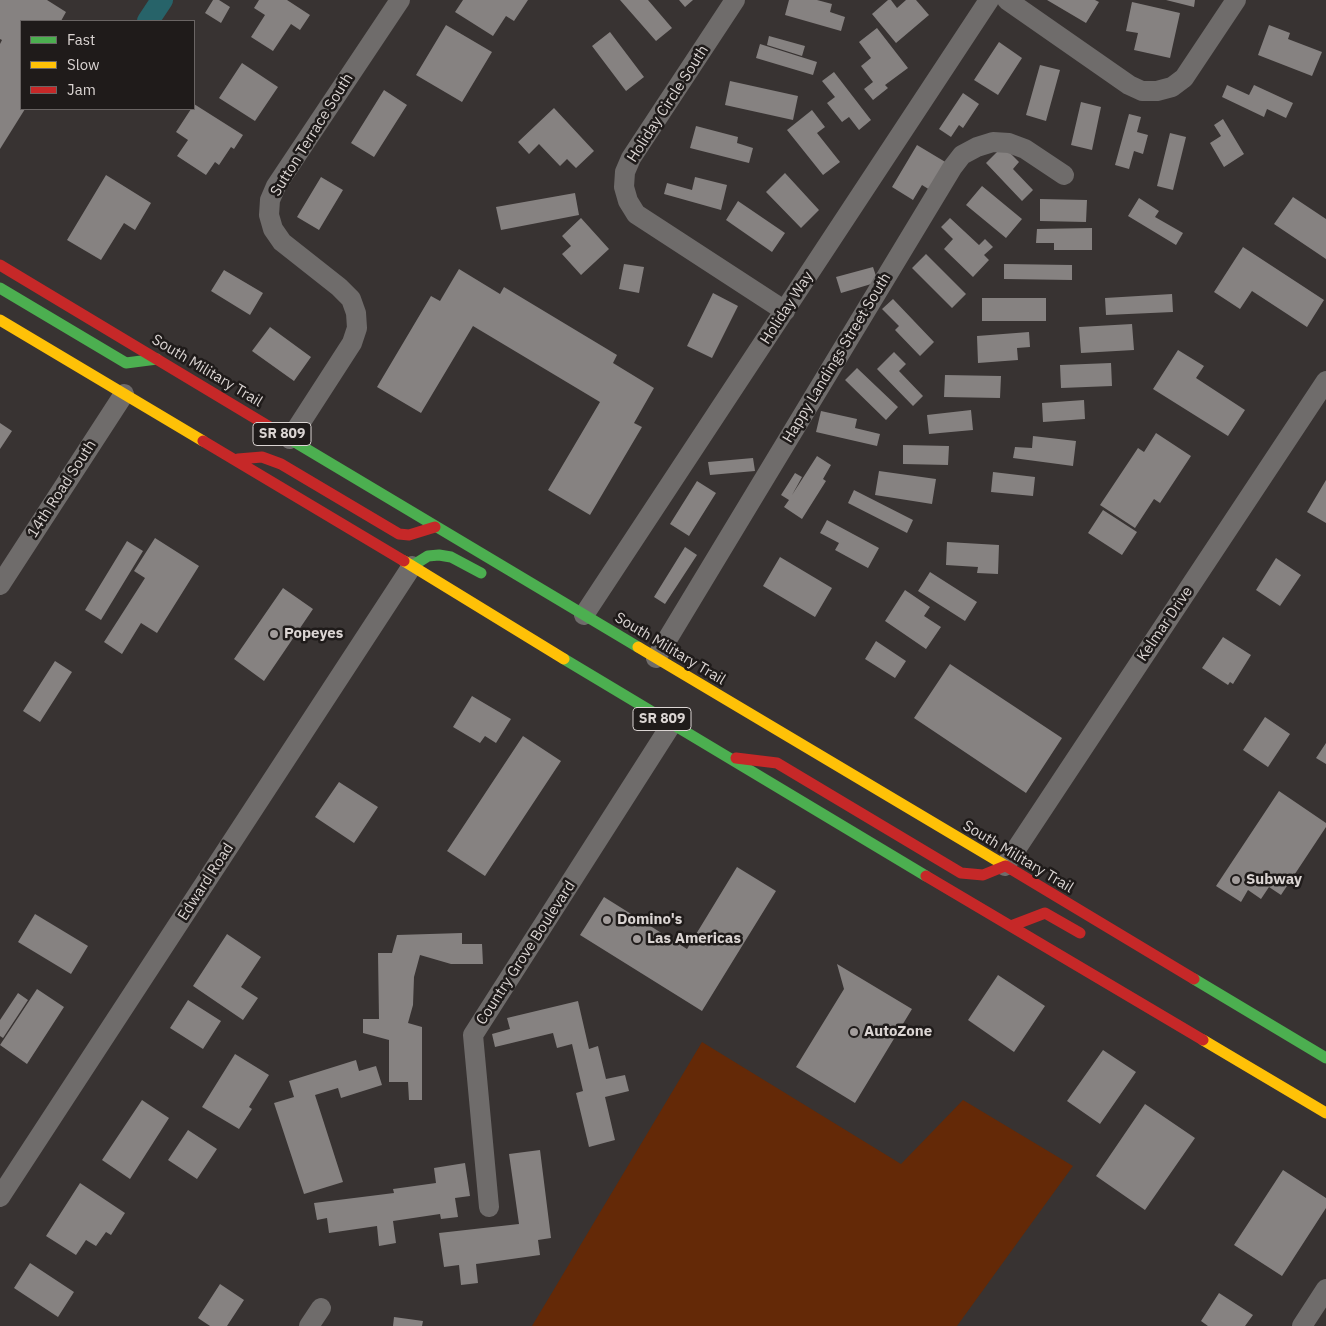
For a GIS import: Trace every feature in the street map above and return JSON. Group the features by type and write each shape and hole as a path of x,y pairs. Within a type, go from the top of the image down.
{"main road":[{"name":"South Military Trail","path":"0,265 435,527 564,602 1326,1058"},
{"path":"0,288 126,364 157,359"},
{"name":"SR 809","path":"0,320 412,566 671,725 1326,1113"},
{"path":"234,460 255,456 281,464 399,534 409,535 435,527"},
{"path":"412,566 428,556 451,557 491,579"},
{"path":"517,590 564,602"},
{"path":"724,756 777,763 961,873 983,875 1005,866"},
{"path":"1011,926 1038,914 1045,914 1089,938"},
{"path":"1264,1035 1294,1039"}],"street":[{"name":"Sutton Terrace South","path":"290,439 352,343 357,328 356,313 350,299 340,287 282,242 273,230 269,215 270,200 276,186 400,0"},
{"name":"Holiday Circle South","path":"735,0 631,158 625,172 624,187 628,201 636,214 785,311"},
{"name":"Holiday Way","path":"584,615 989,0"},
{"path":"1007,0 1128,85 1142,91 1158,91 1172,87 1184,78 1236,0"},
{"name":"Happy Landings Street South","path":"656,658 952,168 962,155 977,147 993,142 1009,143 1025,149 1064,175"},
{"name":"Kelmar Drive","path":"1005,866 1326,381"},
{"name":"14th Road South","path":"0,585 124,394"},
{"name":"Edward Road","path":"0,1197 412,566"},
{"name":"Country Grove Boulevard","path":"489,1207 473,1035 671,725"},
{"path":"1302,1326 1326,1289"},
{"path":"309,1326 321,1308"}],"shaded area":[{"path":"702,1042 901,1164 963,1100 1073,1166 957,1326 532,1326"}],"building":[{"path":"0,0 47,0 66,12 62,20 20,20 20,110 24,110 0,149 0,44 2,40 0,39"},
{"path":"213,0 219,0 230,7 221,23 205,13"},
{"path":"259,0 287,0 310,15 300,30 291,24 273,51 251,37 265,15 254,8"},
{"path":"463,0 528,0 514,21 506,16 493,36 455,12"},
{"path":"620,0 648,0 672,28 656,41"},
{"path":"679,0 693,0 685,7"},
{"path":"789,0 817,0 832,4 830,12 845,17 841,31 785,15"},
{"path":"888,0 891,0 897,8 906,0 916,0 929,15 896,43 872,14"},
{"path":"1047,0 1095,0 1099,2 1086,23"},
{"path":"1166,0 1195,0 1194,7"},
{"path":"1132,2 1180,13 1170,58 1134,50 1138,33 1126,31"},
{"path":"446,25 492,52 462,102 416,75"},
{"path":"1269,25 1290,33 1288,39 1322,52 1312,76 1258,55"},
{"path":"877,28 908,68 885,85 888,88 873,100 864,89 873,82 861,66 871,58 859,42"},
{"path":"610,32 644,77 626,91 592,46"},
{"path":"769,36 805,46 802,56 767,45"},
{"path":"999,42 1022,58 998,95 974,80"},
{"path":"760,44 817,62 813,75 756,58"},
{"path":"242,63 278,87 255,121 219,98"},
{"path":"1040,65 1060,70 1046,121 1026,115"},
{"path":"834,72 871,120 859,130 849,117 842,122 827,103 835,97 822,81"},
{"path":"730,81 798,96 793,120 725,105"},
{"path":"1227,85 1249,95 1254,85 1293,103 1286,118 1267,109 1264,117 1222,97"},
{"path":"384,90 407,105 374,157 351,143"},
{"path":"963,93 979,104 963,128 959,125 951,137 939,129"},
{"path":"1081,102 1101,107 1092,150 1071,145"},
{"path":"195,105 243,135 234,149 231,147 219,165 215,162 206,175 177,156 188,140 176,132 190,110 195,110"},
{"path":"554,108 594,151 576,168 567,159 560,166 539,144 529,154 518,142"},
{"path":"812,110 825,127 817,133 840,162 823,175 787,130"},
{"path":"1129,114 1141,117 1137,132 1148,135 1143,154 1134,151 1129,169 1115,165"},
{"path":"1223,119 1244,154 1224,167 1210,143 1221,136 1214,125"},
{"path":"696,126 738,137 737,143 753,148 749,163 690,148"},
{"path":"1170,133 1186,137 1173,190 1157,186"},
{"path":"917,145 947,163 930,190 922,185 913,200 892,187"},
{"path":"1003,146 1019,162 1013,169 1033,190 1022,201 986,163"},
{"path":"785,173 819,210 801,228 766,192"},
{"path":"106,175 151,203 135,230 124,223 101,260 67,240"},
{"path":"321,177 343,190 319,230 297,217"},
{"path":"695,177 727,185 721,210 664,194 667,183 692,190"},
{"path":"982,186 1022,219 1006,238 966,205"},
{"path":"575,193 579,215 501,230 496,207"},
{"path":"1293,197 1326,219 1326,259 1274,224"},
{"path":"1139,198 1159,211 1155,217 1183,233 1176,245 1128,216"},
{"path":"1040,199 1087,200 1086,222 1040,221"},
{"path":"738,201 785,233 772,252 726,220"},
{"path":"581,218 609,249 581,275 562,254 571,246 562,236"},
{"path":"950,218 979,245 985,239 993,247 984,255 989,260 973,277 944,249 953,239 941,227"},
{"path":"1092,228 1092,250 1054,250 1054,243 1036,243 1037,229"},
{"path":"1243,247 1324,300 1307,327 1252,291 1240,309 1214,292"},
{"path":"926,254 966,294 952,308 912,268"},
{"path":"624,264 644,267 639,293 619,289"},
{"path":"1004,264 1072,265 1072,280 1004,279"},
{"path":"873,267 878,282 841,293 836,277"},
{"path":"459,269 500,294 504,287 617,355 613,363 654,388 634,423 642,427 590,515 548,490 600,402 473,326 421,413 377,387 431,296 440,301"},
{"path":"224,270 263,293 250,315 211,291"},
{"path":"713,293 738,306 712,358 687,346"},
{"path":"1172,294 1173,312 1106,315 1105,298"},
{"path":"982,298 1046,298 1046,321 982,321"},
{"path":"893,299 934,342 920,356 895,330 899,326 882,309"},
{"path":"1132,324 1134,350 1081,353 1079,327"},
{"path":"270,327 311,357 294,381 252,351"},
{"path":"1029,332 1030,347 1017,348 1018,360 978,363 977,336"},
{"path":"1178,350 1204,366 1196,378 1245,410 1228,436 1153,389"},
{"path":"894,352 906,364 899,371 923,396 913,406 877,369"},
{"path":"1111,363 1112,386 1061,388 1060,365"},
{"path":"857,368 898,407 886,420 845,380"},
{"path":"945,375 1001,376 1000,398 944,397"},
{"path":"1084,400 1085,419 1043,422 1042,403"},
{"path":"971,410 973,430 929,434 927,415"},
{"path":"821,411 857,419 855,428 880,434 877,446 816,432"},
{"path":"0,423 12,431 0,449"},
{"path":"1156,433 1191,456 1160,503 1154,499 1135,528 1100,505 1138,448 1144,452"},
{"path":"1033,436 1076,441 1073,466 1013,458 1015,447 1032,448"},
{"path":"903,445 949,446 948,465 903,464"},
{"path":"817,456 831,465 823,479 826,481 802,519 784,507 789,500 781,495 795,473 802,477 792,495"},
{"path":"753,458 755,471 710,475 708,462"},
{"path":"879,471 936,479 932,504 875,495"},
{"path":"993,472 1035,477 1033,496 991,492"},
{"path":"1326,480 1326,523 1307,512"},
{"path":"697,481 716,493 689,536 670,524"},
{"path":"854,490 913,520 907,533 848,503"},
{"path":"1103,510 1137,532 1122,555 1088,533"},
{"path":"827,520 879,548 868,568 835,550 839,543 820,533"},
{"path":"155,538 199,566 157,633 141,623 122,654 104,642 145,578 134,571"},
{"path":"127,541 143,551 101,620 85,610"},
{"path":"947,542 999,545 998,574 977,573 978,567 946,565"},
{"path":"685,547 697,555 665,604 654,597"},
{"path":"780,557 832,588 815,617 763,586"},
{"path":"1276,558 1301,575 1280,606 1256,590"},
{"path":"930,572 977,602 965,621 918,591"},
{"name":"Popeyes","path":"283,588 313,609 264,681 234,659"},
{"path":"905,590 930,607 924,616 941,627 926,649 885,621"},
{"path":"1223,637 1251,655 1233,684 1230,682 1228,685 1202,668"},
{"path":"876,641 906,661 895,678 865,659"},
{"path":"55,661 72,672 40,722 23,711"},
{"path":"950,664 1062,738 1026,793 914,718"},
{"path":"472,696 511,719 496,743 485,736 480,743 453,727"},
{"path":"1265,717 1290,734 1268,767 1243,750"},
{"path":"523,736 561,761 485,876 447,851"},
{"path":"1326,743 1326,764 1316,758"},
{"path":"339,782 378,807 354,843 315,817"},
{"path":"1279,791 1326,823 1326,827 1281,895 1269,887 1261,899 1248,890 1241,902 1216,886"},
{"path":"737,867 776,891 702,1011 580,935 604,897 687,949"},
{"path":"35,914 88,946 71,974 18,942"},
{"path":"462,933 462,944 482,944 483,964 451,964 420,955 414,977 413,1005 408,1023 422,1027 422,1100 409,1100 408,1082 389,1082 389,1040 363,1033 363,1019 379,1019 378,953 392,953 397,935"},
{"path":"227,934 261,957 241,987 258,998 243,1020 193,986"},
{"path":"837,964 912,1009 855,1103 796,1067 844,989"},
{"path":"998,975 1045,1006 1014,1052 968,1020"},
{"path":"37,989 64,1007 27,1064 0,1045"},
{"path":"18,993 28,1000 3,1038 0,1036 0,1020"},
{"path":"188,1000 221,1021 203,1049 170,1028"},
{"path":"578,1001 589,1049 598,1046 606,1079 625,1075 629,1091 605,1097 615,1140 589,1147 576,1093 583,1091 572,1044 557,1048 553,1033 495,1047 492,1034 510,1029 507,1018"},
{"path":"1103,1050 1136,1072 1100,1124 1067,1101"},
{"path":"235,1054 269,1075 249,1107 252,1109 239,1129 202,1107"},
{"path":"356,1060 359,1071 376,1066 382,1085 341,1098 338,1088 315,1095 343,1182 304,1194 274,1103 294,1097 289,1081"},
{"path":"142,1100 169,1118 130,1179 102,1160"},
{"path":"1145,1104 1195,1138 1145,1210 1096,1176"},
{"path":"188,1130 217,1149 197,1179 168,1160"},
{"path":"540,1150 551,1238 538,1240 540,1255 476,1264 478,1283 461,1285 459,1265 444,1267 439,1233 519,1224 509,1154"},
{"path":"465,1163 470,1196 455,1198 458,1217 441,1219 440,1214 393,1221 396,1243 379,1246 377,1226 329,1233 327,1218 317,1220 314,1203 394,1193 393,1189 436,1183 434,1168"},
{"path":"1283,1170 1326,1198 1326,1208 1282,1276 1234,1245"},
{"path":"80,1183 125,1213 111,1235 106,1232 96,1246 86,1240 76,1255 46,1236"},
{"path":"30,1263 74,1292 58,1317 14,1288"},
{"path":"220,1284 244,1300 227,1326 210,1326 198,1318"},
{"path":"1219,1293 1253,1315 1245,1326 1208,1326 1201,1321"},
{"path":"394,1317 423,1321 422,1326 393,1326"}],"waterway":[{"path":"149,20 162,0"}],"traffic: fast":[{"path":"0,288 126,363 157,359"},
{"path":"278,432 638,647"},
{"path":"412,566 428,556 439,555 451,557 481,573"},
{"path":"564,659 926,876"},
{"path":"1194,979 1326,1058"}],"traffic: slow":[{"path":"0,320 203,441"},
{"path":"404,561 564,659"},
{"path":"638,647 1006,866"},
{"path":"1203,1040 1326,1113"}],"traffic: jam":[{"path":"0,265 278,432"},
{"path":"203,441 404,561"},
{"path":"238,459 262,457 281,464 399,534 409,535 435,527"},
{"path":"736,758 777,763 961,873 983,875 1005,866"},
{"path":"1006,866 1194,979"},
{"path":"926,876 1203,1040"},
{"path":"1011,926 1045,913 1080,933"}],"place":[{"name":"Popeyes","path":"274,634"},
{"name":"Subway","path":"1236,880"},
{"name":"Domino's","path":"607,920"},
{"name":"Las Americas","path":"637,939"},
{"name":"AutoZone","path":"854,1032"}]}
